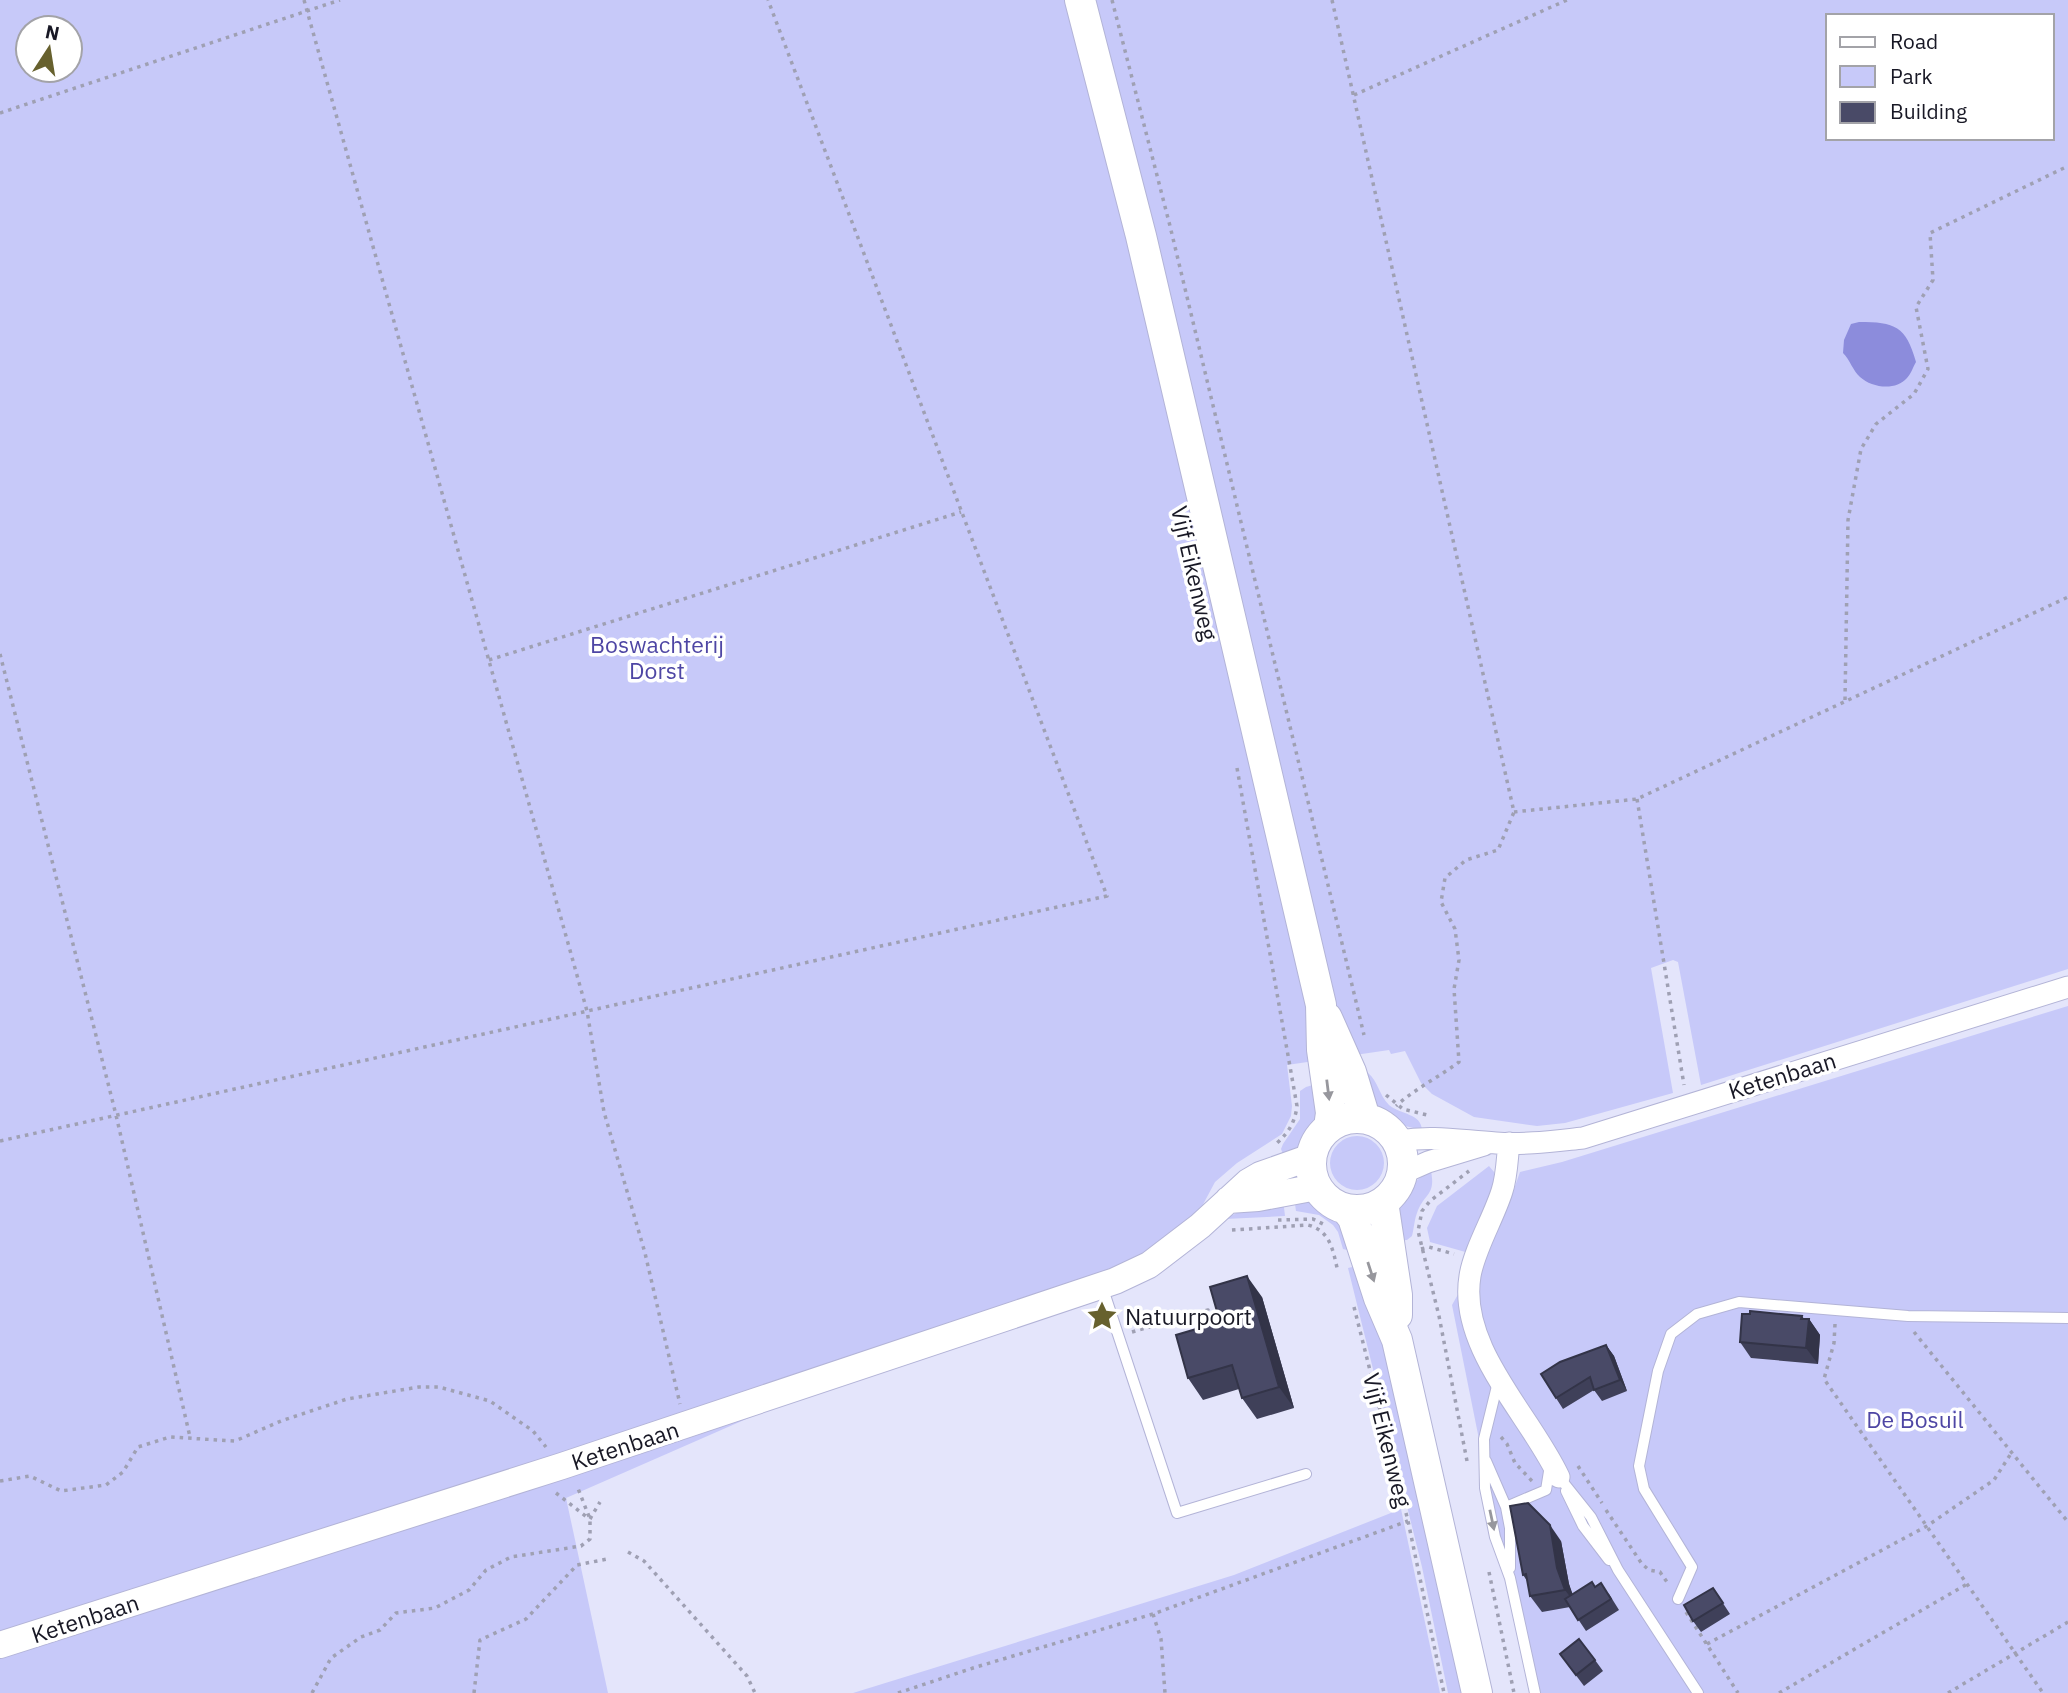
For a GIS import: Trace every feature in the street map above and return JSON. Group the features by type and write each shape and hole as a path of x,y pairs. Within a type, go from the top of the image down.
{"main road":[{"name":"Vijf Eikenweg","path":"1080,0 1141,236 1321,1005 1351,1072 1365,1118"},
{"name":"Vijf Eikenweg","path":"1321,1005 1322,1050 1331,1113 1329,1127"},
{"path":"1365,1118 1384,1126 1398,1141 1402,1151 1403,1174 1395,1191 1383,1202 1337,1218 1317,1187 1311,1157 1317,1140 1329,1127 1346,1119 1365,1118"},
{"name":"Vijf Eikenweg","path":"1383,1202 1397,1295 1397,1340"},
{"name":"Vijf Eikenweg","path":"1337,1218 1353,1219 1379,1298 1397,1340 1477,1693"}],"street":[{"name":"Ketenbaan","path":"1398,1141 1429,1137 1501,1143 1583,1138 2068,987"},
{"name":"Ketenbaan","path":"1403,1174 1428,1162 1501,1143"},
{"path":"1501,1143 1502,1189 1470,1274 1468,1300 1477,1335 1552,1475"},
{"name":"Ketenbaan","path":"0,1645 536,1475 1102,1286 1149,1265 1260,1175 1311,1157"},
{"path":"1228,1200 1258,1198 1317,1187"}],"lane":[{"path":"1102,1286 1177,1513 1306,1474"},
{"path":"1678,1599 1692,1567 1644,1489 1639,1466 1658,1371 1671,1334 1697,1314 1739,1302 1899,1315 2068,1318"},
{"path":"1499,1380 1484,1439 1485,1488 1510,1578 1535,1693"},
{"path":"1484,1459 1495,1477 1506,1507 1510,1533 1510,1578"},
{"path":"1506,1507 1552,1475 1595,1544 1618,1570 1698,1693"}],"path":[{"path":"304,0 587,1011 604,1112 645,1253 686,1425"},
{"path":"0,113 340,0"},
{"path":"0,1141 1107,896 768,0"},
{"path":"1112,0 1170,226 1364,1035"},
{"path":"1332,0 1514,812 1498,850 1466,860 1445,878 1441,902 1455,929 1459,960 1454,989 1459,1062 1437,1079 1413,1091 1396,1106"},
{"path":"1354,95 1567,0"},
{"path":"1845,700 1849,520 1861,449 1876,424 1914,394 1928,369 1916,307 1933,280 1930,233 2068,166"},
{"path":"489,660 962,512"},
{"path":"1514,812 1637,799 2068,597"},
{"path":"0,654 116,1115 190,1437"},
{"path":"1235,757 1297,1106 1292,1127 1275,1146"},
{"path":"1637,799 1688,1104"},
{"path":"1383,1091 1396,1106 1424,1115"},
{"path":"1420,1242 1418,1231 1422,1211 1439,1192"},
{"path":"1293,1219 1313,1219 1321,1222 1337,1218"},
{"path":"1227,1230 1308,1225 1317,1227 1329,1239 1338,1272"},
{"path":"1338,1248 1342,1260"},
{"name":"Vijf Eikenweg","path":"1354,1307 1408,1521 1444,1693"},
{"path":"1119,1336 1208,1310 1215,1334"},
{"path":"1836,1310 1834,1343 1824,1379 2043,1693"},
{"path":"1899,1315 2068,1522"},
{"path":"0,1481 30,1476 61,1492 106,1485 123,1472 138,1447 170,1437 235,1441 281,1421 347,1399 419,1387 439,1387 490,1401 533,1431 576,1485 590,1519 590,1539 581,1546 511,1557 486,1570 469,1590 435,1608 396,1613 380,1630 361,1637 331,1657 312,1693"},
{"path":"1486,1431 1503,1438 1515,1463 1532,1481 1552,1475"},
{"path":"1707,1644 1927,1526 1994,1480 2012,1452"},
{"path":"536,1475 590,1519"},
{"path":"590,1519 600,1502"},
{"path":"898,1693 1153,1614 1408,1521"},
{"path":"628,1552 653,1570 747,1676 755,1693"},
{"path":"474,1693 480,1640 526,1619 577,1565 607,1559"},
{"path":"1779,1693 1967,1584"},
{"path":"1678,1599 1738,1693"},
{"path":"1153,1614 1161,1639 1165,1693"},
{"path":"1948,1693 2068,1622"}],"green space":[{"name":"Boswachterij Dorst","path":"0,0 2068,0 2068,969 1701,1085 1678,962 1673,960 1651,968 1673,1093 1565,1123 1537,1126 1474,1117 1432,1094 1421,1083 1405,1051 1391,1054 1389,1050 1287,1065 1292,1106 1291,1116 1282,1134 1237,1163 1215,1182 1199,1212 1139,1259 883,1359 566,1498 608,1693 0,1693"},
{"name":"De Bosuil","path":"2068,1006 2068,1693 1530,1693 1452,1305 1508,1206 1520,1172 1562,1162"},
{"path":"1362,1073 1371,1076 1389,1105 1418,1120 1422,1130 1405,1126 1377,1107"},
{"path":"1320,1083 1320,1116 1300,1145 1284,1157 1281,1149 1283,1144 1300,1119 1300,1091"},
{"path":"1357,1136 1376,1144 1384,1163 1376,1182 1357,1190 1338,1182 1330,1163 1338,1144"},
{"path":"1489,1166 1494,1172 1495,1184 1469,1253 1430,1242 1427,1228 1437,1206"},
{"path":"1431,1171 1431,1190 1417,1213 1412,1236 1407,1240 1395,1241 1398,1208 1405,1192"},
{"path":"1294,1197 1316,1202 1339,1219 1351,1251 1343,1249 1333,1225 1319,1215 1296,1211"},
{"path":"1283,1199 1285,1216 1225,1219 1250,1206"},
{"path":"1361,1265 1373,1298 1466,1693 1448,1693 1422,1567 1348,1268"},
{"path":"1401,1509 1440,1693 853,1693 1234,1575"}],"water":[{"path":"1859,322 1890,325 1903,334 1916,362 1910,375 1902,382 1897,385 1877,386 1865,381 1855,372 1843,353 1844,340 1851,324"}],"building":[{"path":"1247,1276 1279,1387 1242,1398 1232,1365 1188,1378 1176,1335 1220,1322 1210,1287"},
{"path":"1750,1311 1809,1319 1806,1348 1740,1342 1742,1314 1750,1314"},
{"path":"1606,1345 1620,1380 1594,1390 1590,1377 1556,1398 1541,1374 1560,1362"},
{"path":"1528,1503 1550,1525 1557,1568 1565,1590 1530,1596 1526,1574 1523,1575 1510,1506"},
{"path":"1592,1582 1595,1587 1601,1583 1611,1599 1578,1620 1565,1599"},
{"path":"1713,1588 1723,1603 1693,1621 1684,1605"},
{"path":"1579,1639 1595,1660 1576,1675 1560,1654"}],"place":[{"name":"Natuurpoort","path":"1102,1316"}]}
